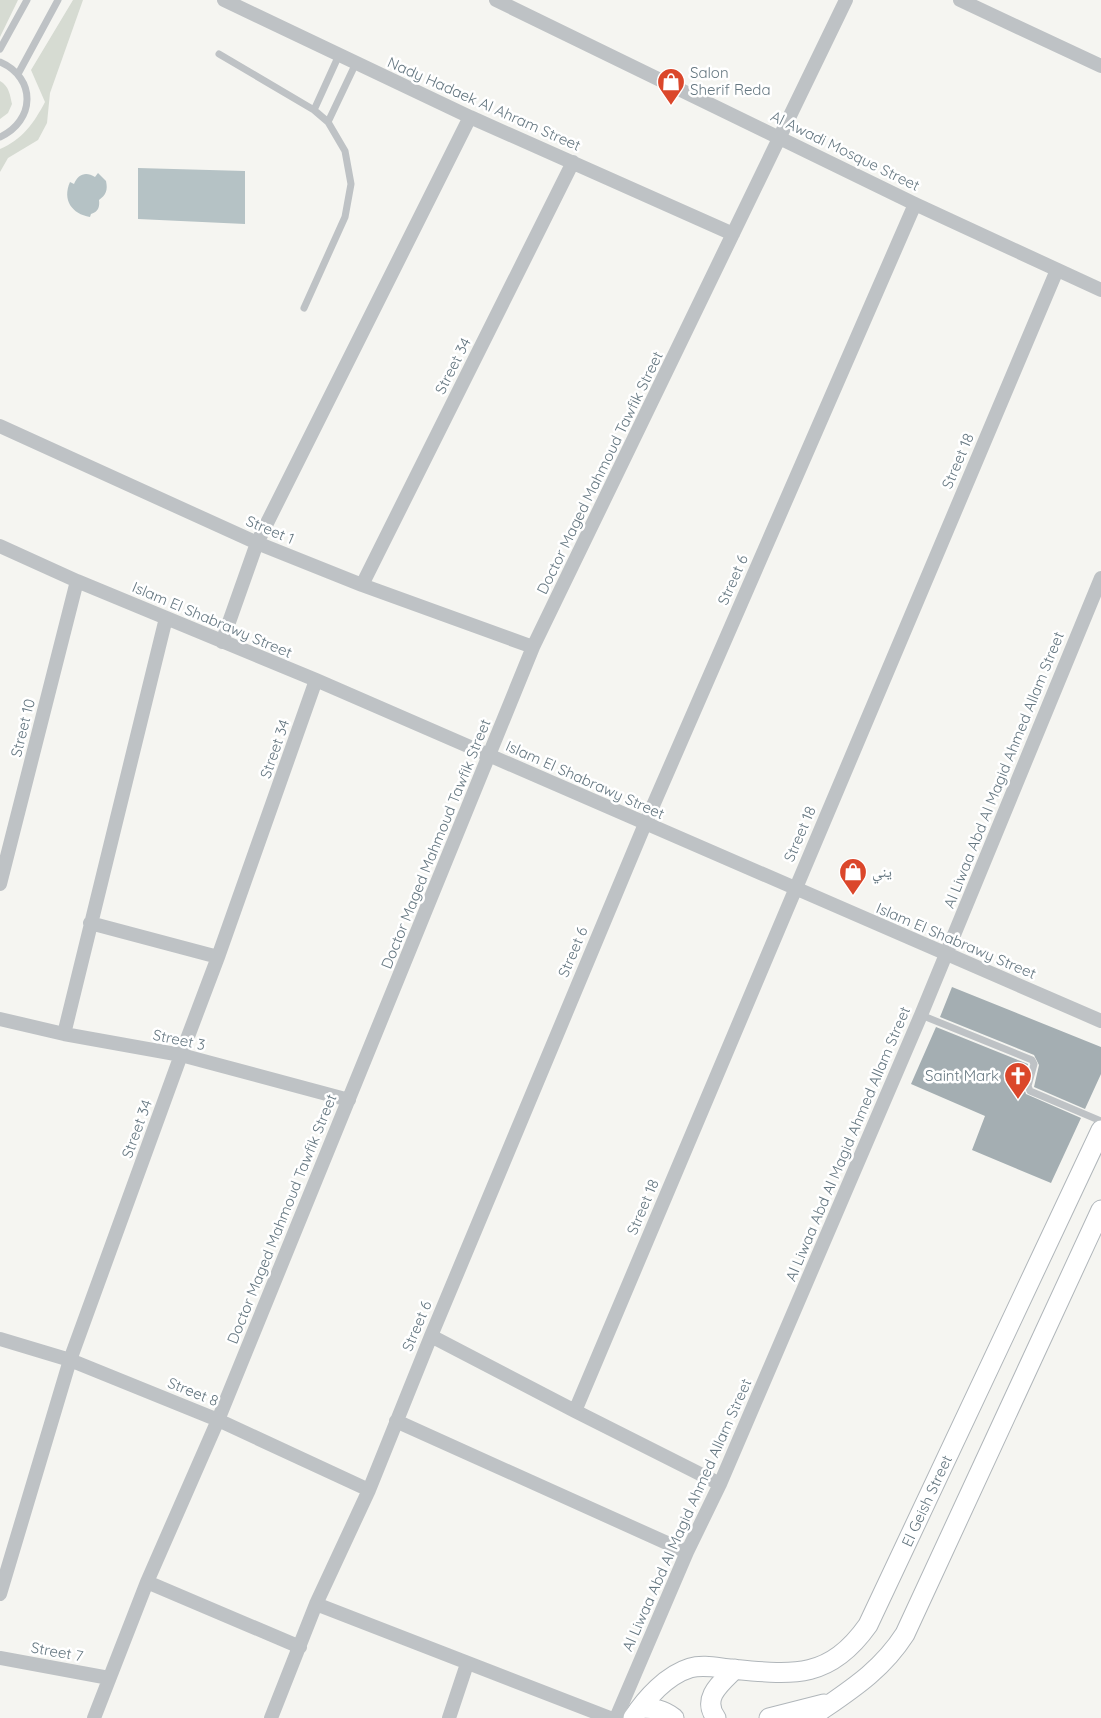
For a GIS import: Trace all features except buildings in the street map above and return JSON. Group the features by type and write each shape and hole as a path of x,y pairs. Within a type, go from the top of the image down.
{"street":[{"name":"Nady Hadaek Al Ahram Street","path":"224,0 470,117 733,234"},
{"name":"Al Awadi Mosque Street","path":"496,0 916,204 1101,290"},
{"name":"Doctor Maged Mahmoud Tawfik Street","path":"94,1718 147,1582 218,1420 533,647 846,0"},
{"path":"960,0 1101,66"},
{"path":"222,642 257,543 470,117"},
{"name":"Street 34","path":"362,585 573,162"},
{"name":"Street 6","path":"271,1718 316,1604 369,1490 431,1336 645,824 916,204"},
{"name":"Street 18","path":"575,1411 1056,270"},
{"name":"Street 1","path":"0,426 257,543 362,585 533,647"},
{"name":"Islam El Shabrawy Street","path":"0,546 77,581 316,680 1101,1021"},
{"name":"Al Liwaa Abd Al Magid Ahmed Allam Street","path":"616,1718 687,1552 720,1484 921,1015 1101,578"},
{"name":"Street 10","path":"0,884 77,581"},
{"path":"64,1034 166,618"},
{"name":"Street 34","path":"0,1594 70,1360 218,957 316,680"},
{"path":"90,923 218,957"},
{"name":"Street 3","path":"0,1019 64,1034 181,1056 349,1100"},
{"name":"El Geish Street","path":"637,1713 667,1680 677,1673 692,1667 799,1673 818,1668 856,1642 868,1626 1101,1130"},
{"path":"810,1718 859,1684 880,1666 905,1634 1101,1210"},
{"path":"431,1336 720,1484"},
{"name":"Street 8","path":"0,1339 70,1360 218,1420 369,1490"},
{"path":"396,1421 687,1552"},
{"path":"147,1582 300,1647"},
{"path":"316,1604 610,1718"},
{"name":"Street 7","path":"0,1658 109,1678"},
{"path":"449,1718 467,1664"},
{"path":"716,1718 710,1709 712,1694 734,1669"},
{"path":"769,1718 833,1702"},
{"path":"637,1713 654,1708 668,1712 674,1718"}],"lane":[{"path":"0,49 27,0"},
{"path":"18,74 58,0"},
{"path":"219,54 314,110 328,122 345,151 351,184 345,217 304,308"},
{"path":"314,110 340,55"},
{"path":"0,62 18,74 26,90 27,106 20,122 8,134 0,137"},
{"path":"328,122 356,63"},
{"path":"921,1015 1030,1058 1034,1064 1028,1086 1030,1091 1101,1121"}],"shaded area":[{"path":"0,0 18,0 0,37"},
{"path":"73,0 83,0 50,93 47,123 38,140 8,158 0,172 0,149 15,141 27,130 45,102 31,70"},
{"path":"0,81 7,88 12,104 8,113 0,119"},
{"path":"138,168 245,171 245,224 138,219"},
{"path":"98,173 106,181 107,187 106,192 99,200 97,211 91,214 90,217 78,213 68,200 67,195 70,182 74,184 83,174 95,177"}],"place":[{"name":"Salon Sherif Reda","path":"671,106"},
{"name":"يني","path":"853,896"},
{"name":"Saint Mark","path":"1018,1100"}]}
